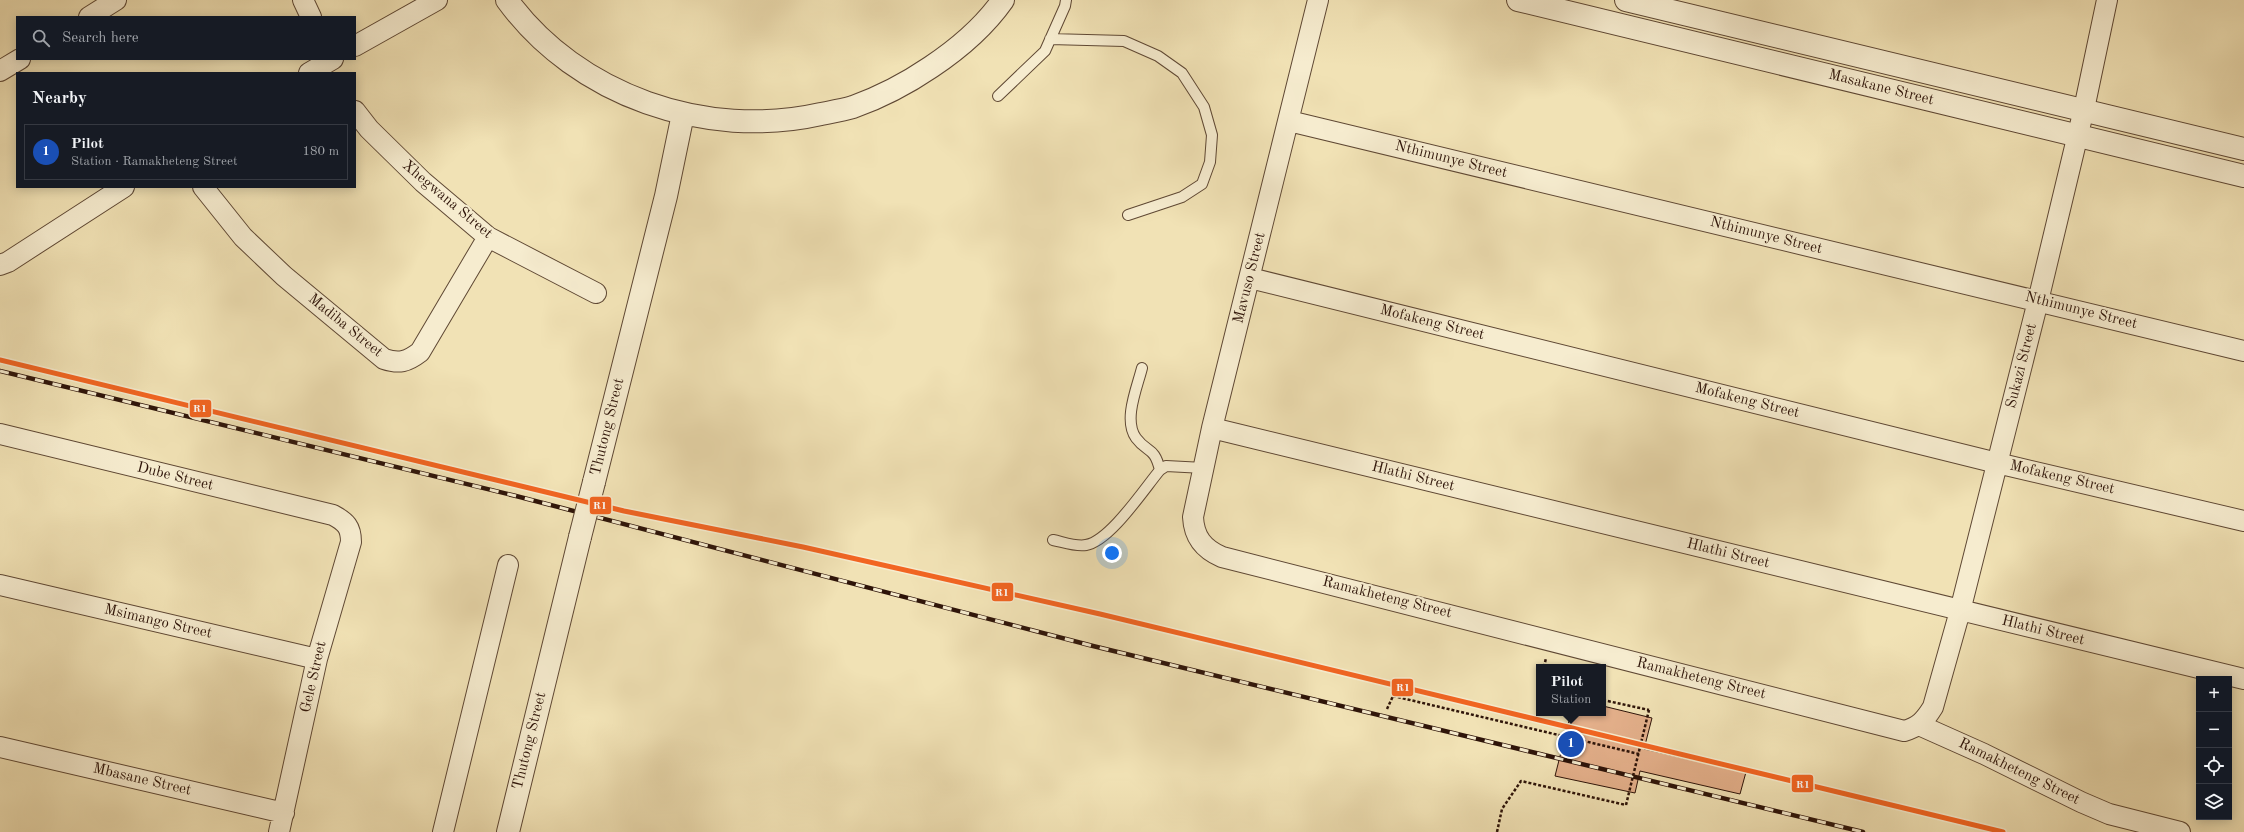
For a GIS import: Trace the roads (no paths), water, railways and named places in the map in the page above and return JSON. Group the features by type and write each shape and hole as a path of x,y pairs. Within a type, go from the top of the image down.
{"street":[{"path":"90,16 116,0"},
{"path":"304,0 311,16"},
{"path":"356,45 437,0"},
{"path":"507,0 516,12 551,47 591,77 636,99 683,114 739,122 796,120 852,107 905,85 952,53 994,13 1003,0"},
{"name":"Mavuso Street","path":"1209,552 1198,539 1194,529 1193,517 1212,428 1318,0"},
{"name":"Masakane Street","path":"1518,0 2244,176"},
{"name":"Masakane Street","path":"1626,0 2084,109 2244,149"},
{"name":"Sukazi Street","path":"1919,725 1926,719 1933,707 1960,611 2038,301 2084,109 2106,0"},
{"path":"0,71 18,60"},
{"path":"311,72 332,63"},
{"name":"Xhegwana Street","path":"356,112 369,129 423,182 488,237 596,293"},
{"name":"Thutong Street","path":"508,832 580,537 666,196 683,114"},
{"name":"Nthimunye Street","path":"1289,121 2244,351"},
{"path":"0,265 8,262 122,188"},
{"name":"Madiba Street","path":"204,188 243,237 284,276 384,359 394,362 404,362 420,352 488,237"},
{"name":"Mofakeng Street","path":"1250,278 1997,463 2244,521"},
{"name":"Hlathi Street","path":"1212,428 2244,679"},
{"name":"Dube Street","path":"0,434 333,515 347,524"},
{"name":"Gele Street","path":"281,823 317,659 350,542 350,530 347,524"},
{"name":"Ramakheteng Street","path":"1209,552 1222,557 1904,731 1919,725 1984,754 2081,802 2109,814 2180,832"},
{"path":"443,832 508,565"},
{"name":"Msimango Street","path":"0,585 317,659"},
{"name":"Mbasane Street","path":"0,747 281,823"}],"lane":[{"path":"998,96 1045,51 1066,6 1066,0"},
{"path":"1050,39 1124,41 1158,56 1182,73 1204,107 1212,135 1210,162 1202,184 1182,197 1128,215"},
{"path":"1142,368 1132,409 1132,429 1137,439 1157,456 1160,470"},
{"path":"1053,540 1084,546 1100,540 1107,535 1160,470 1166,466 1204,468"}],"railway":[{"path":"0,371 516,496 1093,646 1863,832"}],"place":[{"name":"Pilot","path":"1571,744"}]}
